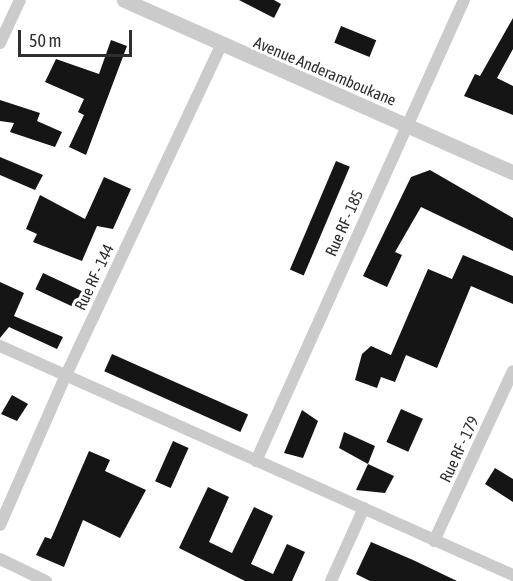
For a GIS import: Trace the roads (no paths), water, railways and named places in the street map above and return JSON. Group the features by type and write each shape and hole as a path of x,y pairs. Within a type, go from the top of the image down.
{"street":[{"path":"0,43 20,0"},
{"name":"Avenue Anderamboukane","path":"124,0 221,45 513,172"},
{"name":"Rue RF - 185","path":"256,461 464,0"},
{"name":"Rue RF - 144","path":"0,525 66,375 221,45"},
{"path":"0,346 513,575"},
{"name":"Rue RF - 179","path":"434,541 513,371"},
{"path":"331,581 364,508"},
{"path":"0,559 46,581"}]}
